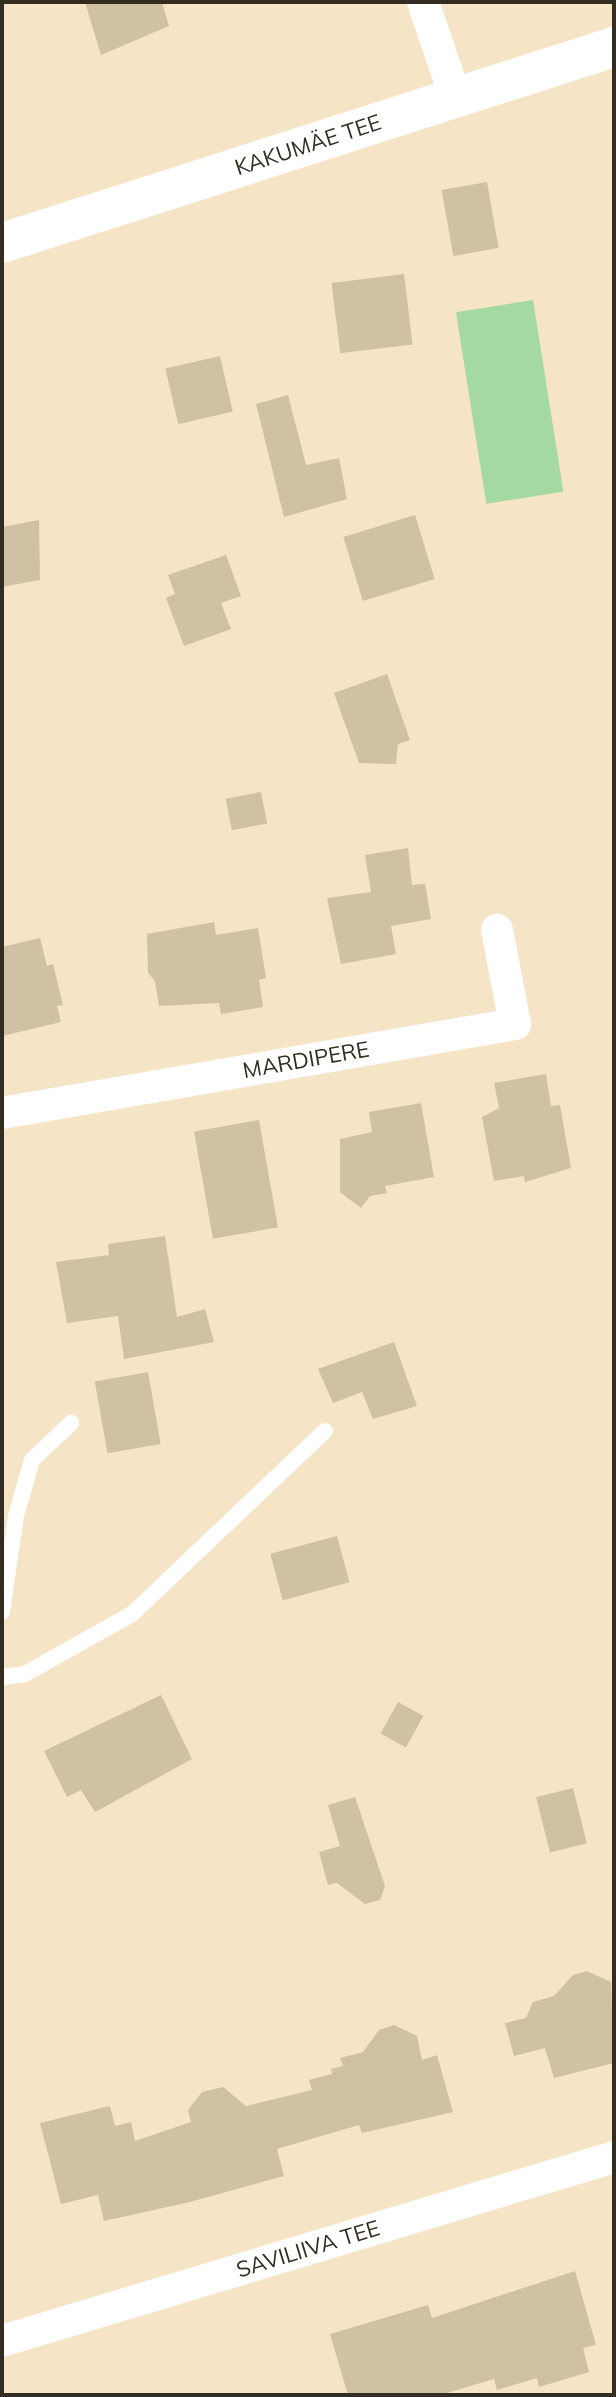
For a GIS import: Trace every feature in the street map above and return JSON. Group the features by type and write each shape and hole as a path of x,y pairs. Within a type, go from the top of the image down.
{"street":[{"path":"423,2 455,96"},
{"name":"KAKUMÄE TEE","path":"2,243 614,47"},
{"name":"MARDIPERE","path":"2,1113 515,1024 497,930"},
{"name":"SAVILIIVA TEE","path":"2,2341 614,2157"}],"lane":[{"path":"2,1612 16,1516 32,1460 71,1423"},
{"path":"2,1677 25,1674 132,1614 325,1431"}],"green space":[{"path":"533,300 563,492 486,504 456,312"}],"building":[{"path":"85,2 162,2 169,26 101,55"},
{"path":"487,182 499,248 453,256 442,190"},
{"path":"404,274 413,344 340,353 332,283"},
{"path":"220,356 233,412 178,424 165,369"},
{"path":"288,395 306,465 339,458 347,499 284,517 256,404"},
{"path":"415,515 435,579 363,601 343,537"},
{"path":"39,520 40,580 2,587 2,527"},
{"path":"226,555 241,596 221,603 231,629 184,646 166,598 175,594 168,575"},
{"path":"387,674 410,740 398,744 396,764 359,763 334,693"},
{"path":"261,792 267,823 232,830 226,799"},
{"path":"408,848 412,885 425,884 431,919 391,926 396,954 341,964 327,898 371,892 365,855"},
{"path":"214,922 216,935 258,928 266,978 259,980 263,1007 221,1014 219,1003 159,1006 155,981 148,973 147,934"},
{"path":"40,938 47,966 53,964 63,1005 57,1006 61,1022 2,1036 2,947"},
{"path":"546,1074 551,1106 560,1105 571,1168 525,1182 524,1176 494,1181 482,1117 499,1108 494,1083"},
{"path":"421,1103 434,1177 385,1186 387,1193 370,1196 361,1208 340,1192 340,1139 372,1132 369,1112"},
{"path":"259,1120 278,1227 213,1239 194,1131"},
{"path":"165,1236 177,1317 205,1309 214,1342 124,1359 118,1316 67,1323 56,1262 109,1255 108,1244"},
{"path":"394,1342 417,1406 373,1419 362,1392 333,1403 318,1369"},
{"path":"148,1372 161,1444 107,1453 95,1381"},
{"path":"337,1536 349,1582 283,1600 270,1554"},
{"path":"161,1695 192,1759 95,1812 81,1790 67,1797 44,1751"},
{"path":"398,1702 423,1716 406,1748 381,1733"},
{"path":"573,1788 587,1843 550,1852 536,1797"},
{"path":"355,1797 385,1886 380,1900 365,1904 337,1883 328,1885 319,1852 340,1846 328,1805"},
{"path":"587,1971 611,1982 614,2063 554,2078 545,2048 514,2056 505,2023 526,2018 533,2002 554,1996 573,1975"},
{"path":"394,2025 417,2036 422,2060 437,2055 453,2112 362,2133 359,2125 277,2149 284,2176 190,2202 104,2221 98,2195 61,2204 40,2123 110,2106 115,2126 131,2122 135,2141 191,2122 188,2110 202,2092 223,2087 246,2106 312,2090 309,2080 332,2074 331,2069 343,2066 340,2058 363,2052 379,2030"},
{"path":"575,2271 596,2345 583,2348 589,2372 539,2387 537,2378 497,2390 494,2379 440,2395 348,2395 330,2334 428,2305 432,2318"}]}
